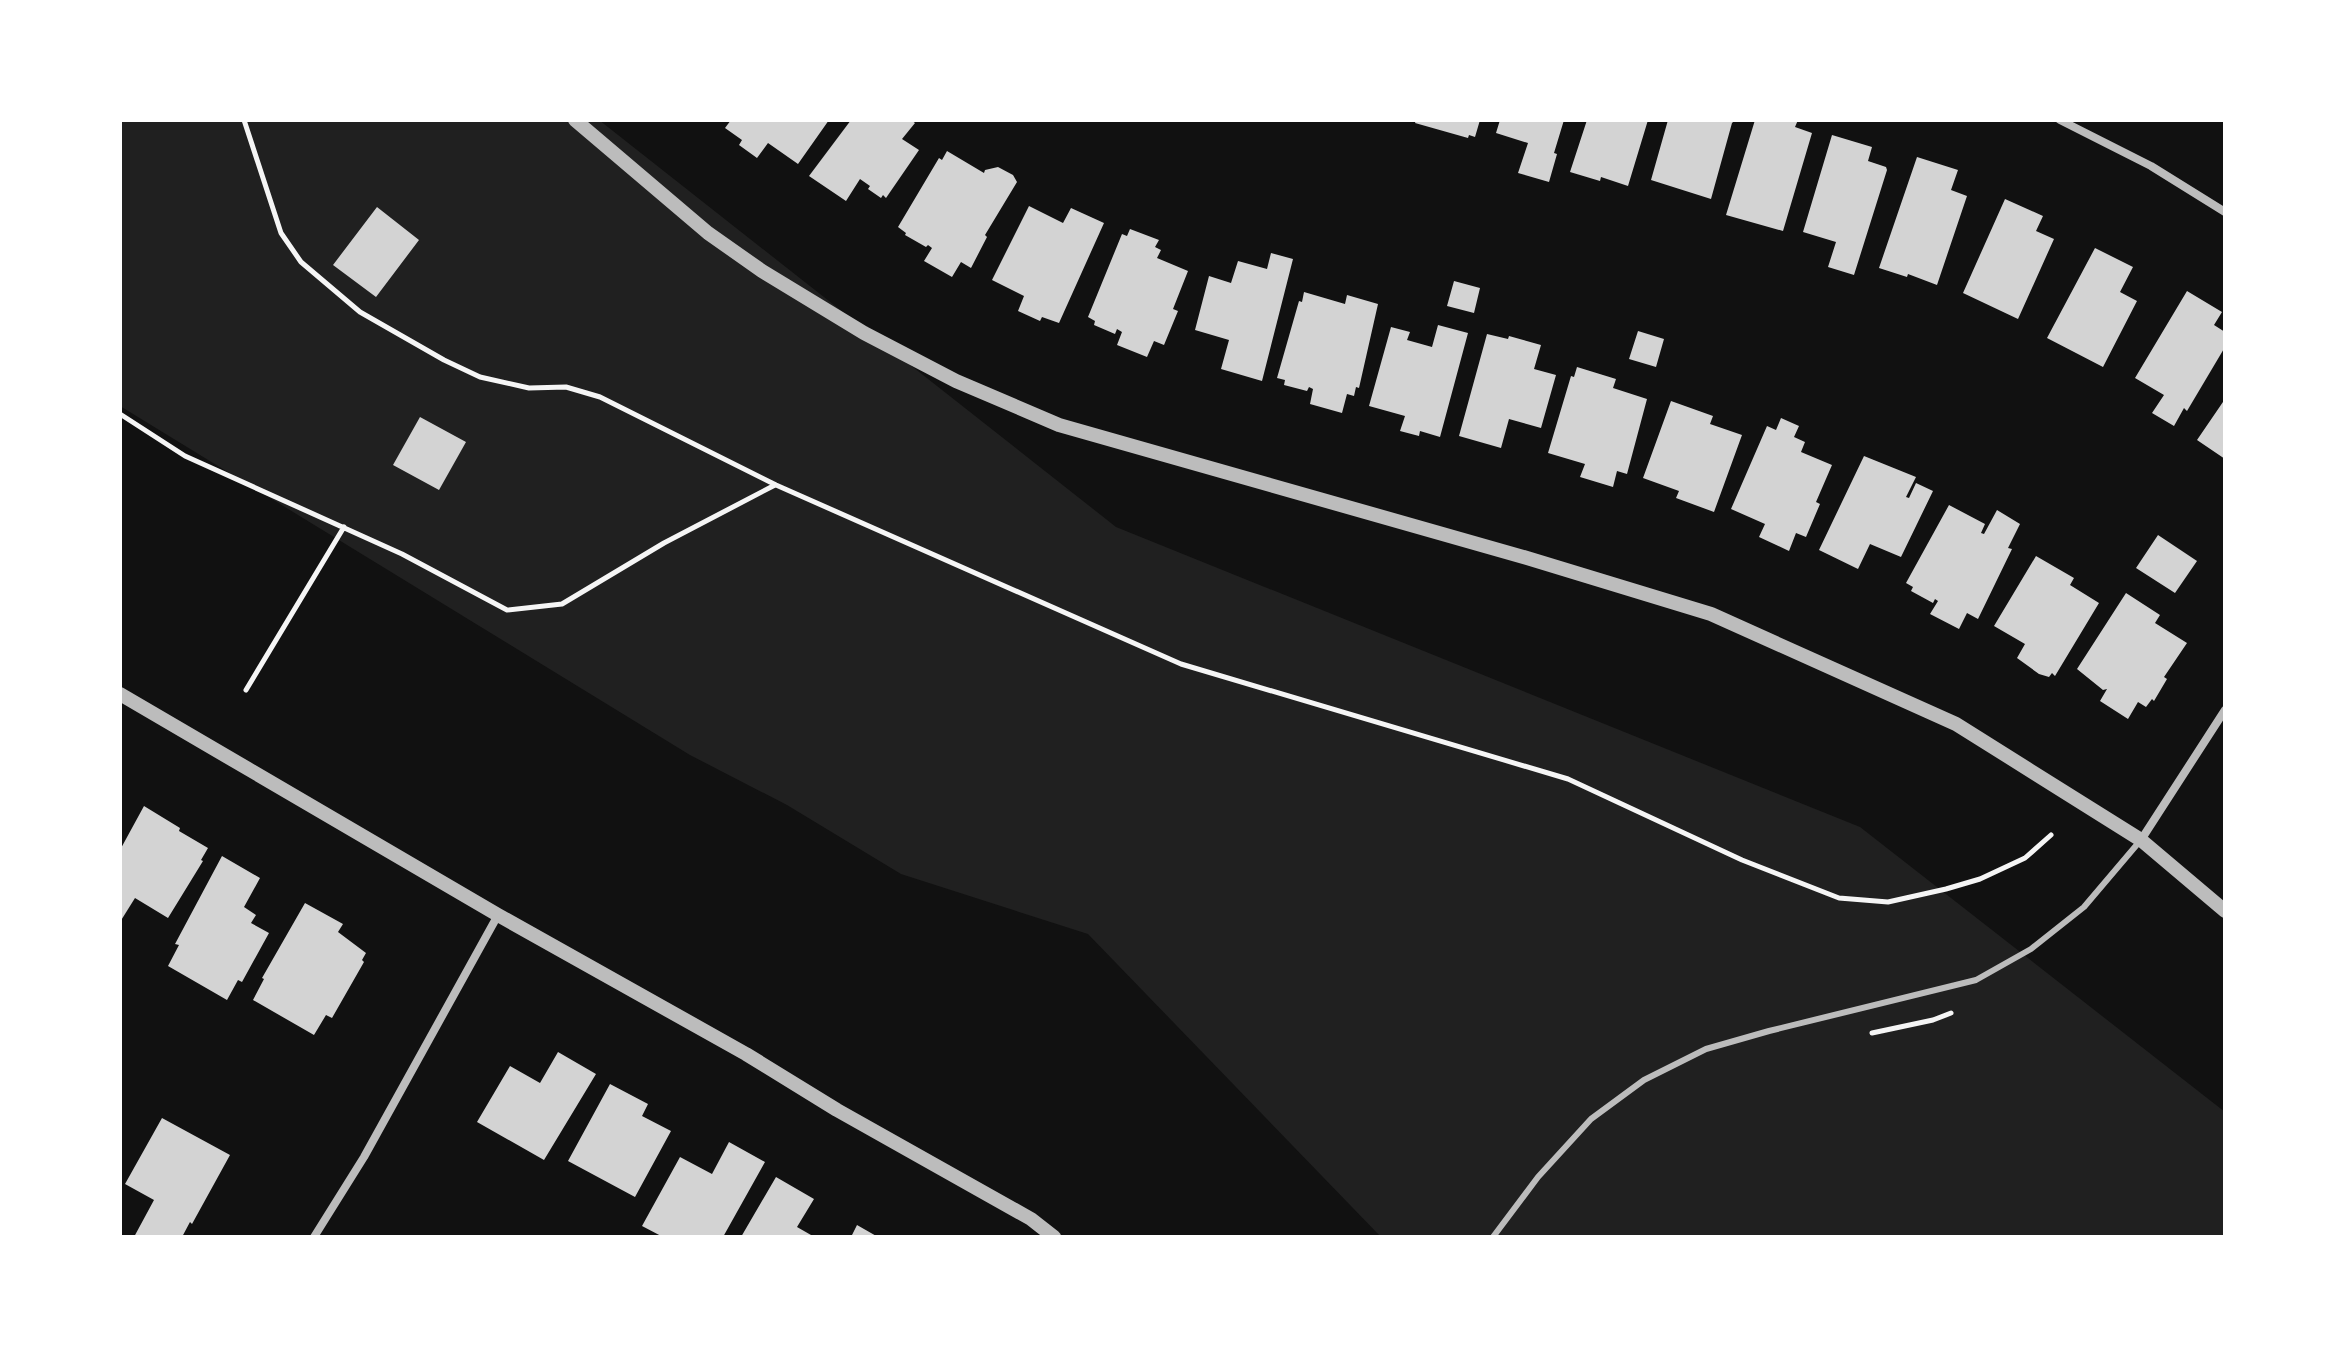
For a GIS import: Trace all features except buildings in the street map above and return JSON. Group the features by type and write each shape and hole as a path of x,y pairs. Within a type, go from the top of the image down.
{"street":[{"path":"575,120 708,233 762,271 864,333 956,381 1059,425 1527,558 1711,614 1956,724 2141,840 2225,911"},
{"path":"2060,120 2151,166 2225,212"},
{"path":"120,694 498,915 1031,1219 1054,1237"},
{"path":"2141,840 2225,710"},
{"path":"314,1237 364,1157 498,915"}],"lane":[{"path":"1493,1237 1538,1177 1591,1119 1644,1080 1706,1049 1976,980 2031,949 2084,907 2141,840"}],"path":[{"path":"244,120 281,233 301,262 360,312 480,377 529,388 566,387 587,392 776,485 1181,664 1568,779 1754,865 1839,898 1888,902 1980,879 2025,858 2051,835"},
{"path":"120,414 185,456 344,527 507,610 562,604 664,543 776,485"},
{"path":"246,690 344,527"},
{"path":"1866,1034 1933,1020 1962,1009"}],"shaded area":[{"path":"120,120 599,120 1116,527 1860,827 2225,1112 2225,1237 1381,1237 1088,934 901,874 787,805 690,755 120,406"}]}
